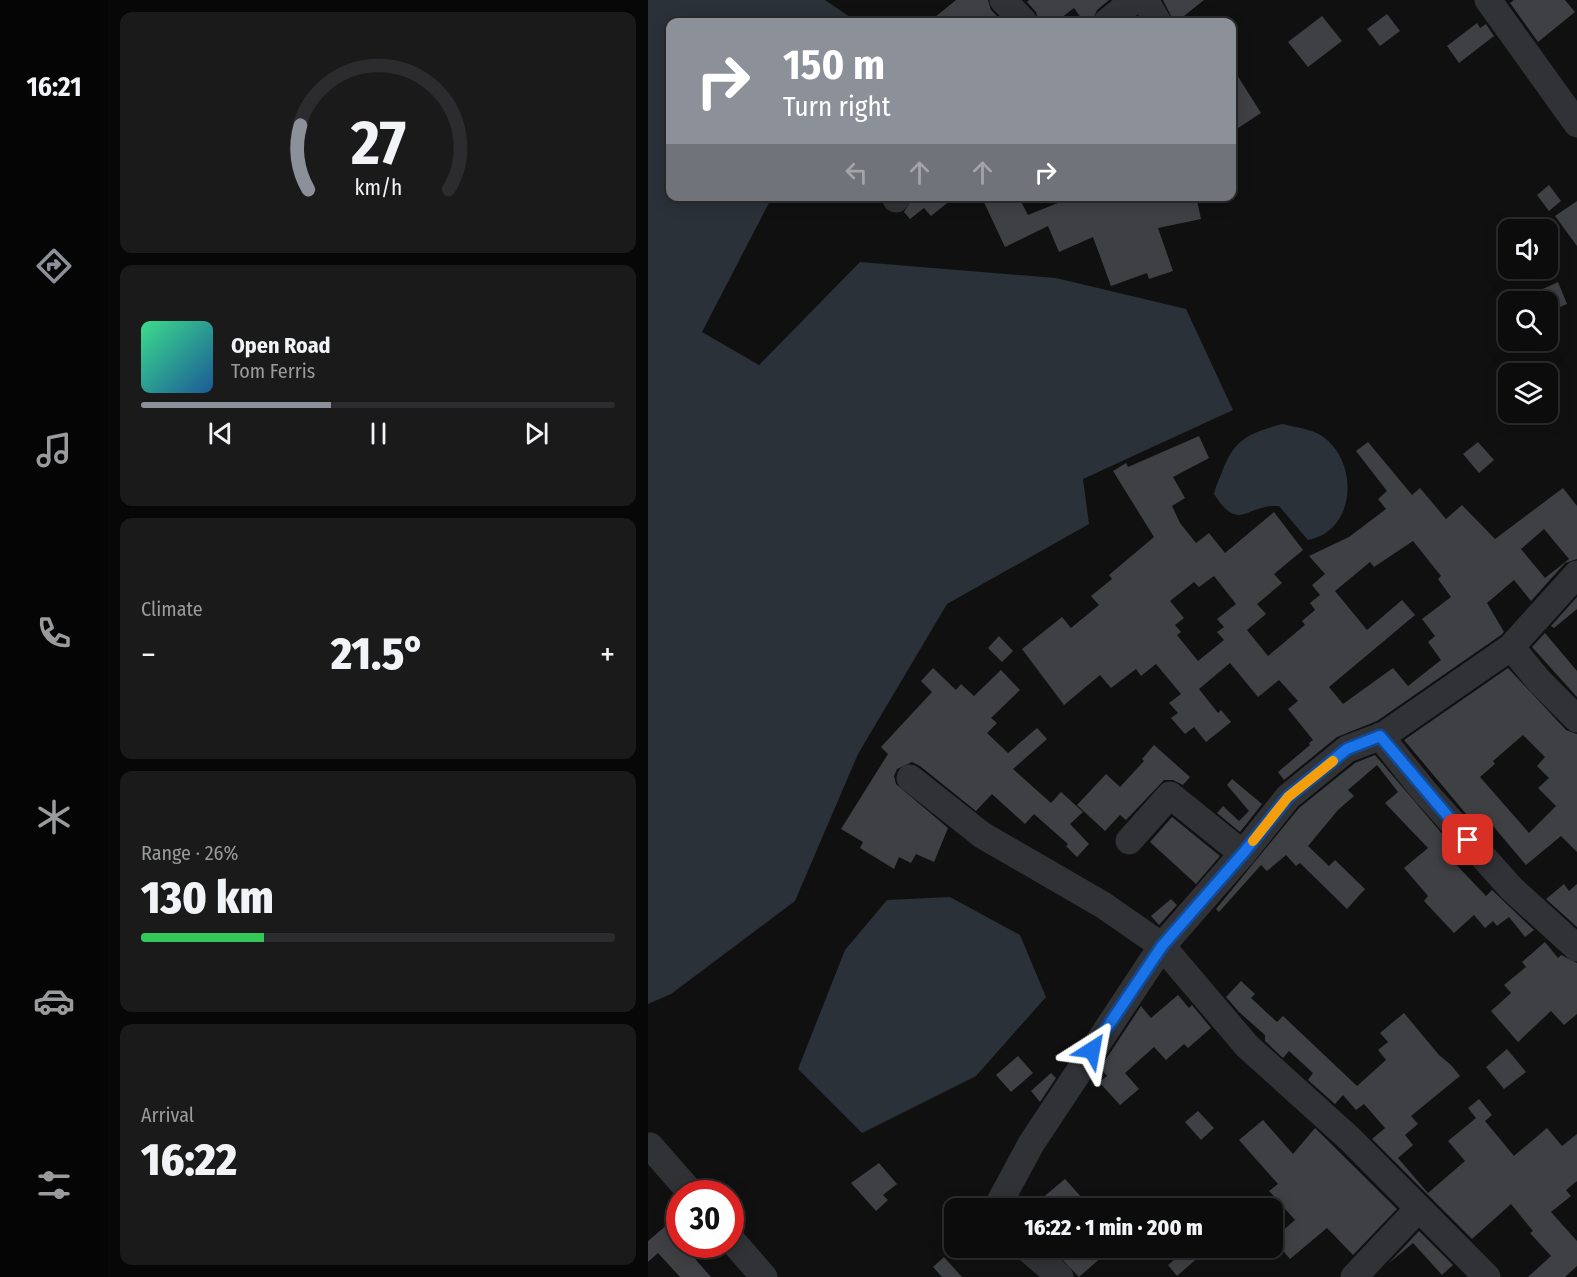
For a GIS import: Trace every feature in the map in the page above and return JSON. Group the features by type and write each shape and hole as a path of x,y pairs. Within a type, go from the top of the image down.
{"street":[{"path":"1003,0 1020,18"},
{"path":"1112,18 1134,0"},
{"path":"1145,0 1156,18"},
{"path":"1488,0 1577,124"},
{"path":"1002,1198 1031,1144 1162,946 1243,854 1288,797 1347,749 1380,736 1510,647 1577,574"},
{"path":"1510,647 1577,719"},
{"path":"1380,736 1424,791 1512,889 1577,948"},
{"path":"910,778 982,835 1102,905 1162,946 1247,1046 1350,1139 1487,1277"},
{"path":"1129,841 1170,795 1243,854"},
{"path":"650,1146 680,1180"},
{"path":"1354,1277 1418,1209"},
{"path":"744,1254 764,1277"},
{"path":"1038,1258 1060,1277"}],"shaded area":[{"path":"648,0 825,0 851,18 666,18 666,201 770,201 702,332 759,365 860,262 1056,278 1186,309 1233,410 1083,479 1089,524 947,604 858,754 795,901 671,994 648,1004"},
{"path":"1282,424 1322,436 1343,462 1347,478 1344,510 1336,524 1324,534 1308,540 1279,506 1237,515 1223,506 1214,494 1227,461 1238,445 1244,439 1260,431"},
{"path":"950,897 1020,935 1046,997 976,1076 862,1133 798,1069 845,950 887,900"}],"building":[{"path":"956,0 988,0 991,10 999,18 934,18"},
{"path":"1029,0 1109,0 1097,10 1094,18 1081,18 1074,8 1061,18 1038,18 1036,12 1027,2"},
{"path":"1163,0 1204,0 1184,16 1186,18 1172,18"},
{"path":"1514,0 1565,0 1575,12 1538,42 1510,3"},
{"path":"1387,14 1400,31 1380,46 1367,29"},
{"path":"1322,16 1342,41 1308,67 1288,42"},
{"path":"1477,23 1480,28 1486,24 1494,36 1459,63 1447,46"},
{"path":"1236,73 1261,113 1236,129"},
{"path":"1549,185 1561,201 1549,211 1537,195"},
{"path":"911,201 950,201 931,216 924,208 910,219 904,212"},
{"path":"983,201 1021,201 1028,215 1063,201 1197,201 1201,219 1158,228 1173,271 1149,279 1147,273 1111,286 1093,237 1059,252 1048,226 1005,247"},
{"path":"1577,201 1577,246 1558,219 1555,216"},
{"path":"1558,282 1567,304 1558,308 1558,291 1538,291"},
{"path":"1199,436 1209,458 1173,477 1185,498 1172,506 1180,523 1196,543 1209,533 1225,553 1274,512 1303,550 1274,574 1282,583 1257,604 1266,614 1247,630 1268,656 1305,625 1302,621 1315,610 1310,603 1320,595 1312,585 1325,574 1309,556 1349,537 1386,509 1378,499 1387,491 1356,451 1368,442 1412,495 1420,488 1446,519 1462,505 1495,539 1563,488 1577,506 1577,559 1565,563 1531,601 1514,580 1487,603 1504,632 1501,635 1377,721 1337,737 1284,780 1278,772 1313,740 1288,709 1298,701 1279,680 1258,697 1230,663 1199,689 1218,713 1221,710 1231,722 1206,742 1194,727 1185,734 1171,718 1178,713 1169,703 1181,694 1156,664 1141,676 1136,669 1111,688 1100,675 1064,705 1022,649 1062,617 1071,628 1099,605 1091,596 1112,579 1109,575 1154,537 1113,471 1126,463 1128,467","holes":["1544,529 1569,559 1545,578 1521,549","1413,541 1441,576 1438,579 1451,597 1422,619 1435,636 1428,642 1441,660 1408,686 1393,668 1343,704 1329,687 1415,615 1402,600 1367,630 1335,591 1370,562 1374,567","1214,576 1236,604 1217,619 1224,627 1217,632 1224,640 1198,661 1177,635 1181,632 1175,625 1184,618 1170,601 1194,582 1199,587"]},
{"path":"1478,442 1494,460 1479,473 1463,454"},
{"path":"1577,597 1577,609 1554,628 1551,626"},
{"path":"1545,633 1577,671 1577,697 1532,647"},
{"path":"999,636 1013,651 1002,662 988,648"},
{"path":"933,668 956,690 961,684 974,696 1001,670 1020,690 991,718 997,723 987,733 1008,753 1037,728 1047,739 1013,769 1051,803 1061,792 1083,812 1070,824 1089,844 1077,857 1066,846 1068,844 1034,814 1025,824 992,794 976,811 912,762 897,769 894,776 896,784 948,828 934,862 916,854 911,863 899,857 894,869 860,848 863,842 841,829 888,754 881,747 932,692 921,681"},
{"path":"1508,668 1566,730 1577,734 1577,852 1561,836 1526,865 1493,826 1483,834 1404,740","holes":["1523,735 1545,757 1537,766 1549,778 1538,788 1556,806 1529,833 1480,777 1495,764 1493,761"]},
{"path":"1154,745 1190,777 1183,785 1173,780 1164,780 1126,820 1120,815 1105,831 1077,805 1106,774 1120,787 1144,761 1142,759"},
{"path":"1375,755 1456,850 1448,856 1486,896 1492,890 1534,930 1525,937 1509,917 1497,926 1493,921 1485,928 1474,915 1454,933 1424,901 1428,896 1404,868 1428,848 1385,803 1398,792 1377,765 1348,790 1354,796 1338,810 1308,846 1329,866 1335,860 1365,889 1347,909 1300,863 1296,866 1286,855 1267,871 1261,865 1219,912 1216,909 1299,808 1355,763"},
{"path":"1232,779 1262,804 1240,832 1217,813 1223,806 1239,821 1249,811 1227,785"},
{"path":"1172,817 1220,856 1196,884 1150,842"},
{"path":"1564,884 1569,891 1577,884 1577,927 1546,899"},
{"path":"1171,899 1177,905 1159,925 1151,916"},
{"path":"1545,942 1558,958 1561,955 1577,963 1577,1014 1564,1025 1551,1011 1518,1042 1491,1011 1511,993 1504,985 1526,967 1522,962"},
{"path":"1241,981 1255,994 1251,998 1277,1022 1283,1016 1357,1086 1386,1060 1378,1050 1388,1042 1380,1033 1404,1013 1439,1055 1451,1065 1460,1076 1411,1116 1418,1124 1405,1135 1413,1145 1398,1158 1428,1193 1465,1161 1448,1141 1476,1118 1468,1108 1479,1099 1492,1115 1485,1121 1514,1156 1547,1128 1562,1146 1577,1134 1577,1181 1566,1190 1571,1196 1551,1212 1577,1241 1577,1266 1565,1277 1528,1277 1551,1256 1530,1233 1533,1231 1511,1204 1472,1239 1372,1139 1385,1128 1364,1104 1356,1110 1343,1095 1335,1104 1308,1080 1313,1073 1289,1051 1283,1058 1265,1041 1265,1035 1239,1012 1226,997"},
{"path":"1178,995 1189,1008 1192,1005 1211,1028 1188,1048 1184,1044 1166,1060 1154,1047 1125,1073 1139,1089 1120,1105 1099,1082 1107,1076 1100,1068 1141,1006 1151,1018"},
{"path":"1507,1049 1526,1072 1504,1089 1486,1067"},
{"path":"1018,1056 1033,1073 1011,1092 996,1075"},
{"path":"1051,1073 1056,1078 1040,1102 1031,1091"},
{"path":"1198,1111 1214,1128 1201,1140 1185,1122"},
{"path":"1263,1120 1293,1154 1315,1128 1397,1209 1353,1255 1327,1228 1290,1259 1283,1251 1283,1230 1295,1220 1283,1207 1283,1198 1275,1198 1269,1191 1278,1184 1239,1140"},
{"path":"879,1163 897,1184 883,1195 888,1200 876,1211 851,1183"},
{"path":"1065,1179 1082,1198 1042,1198"},
{"path":"666,1226 666,1258 694,1258 711,1277 680,1277 658,1253 648,1262 648,1241"},
{"path":"1419,1231 1453,1265 1442,1275 1413,1243 1388,1264"},
{"path":"944,1257 962,1277 942,1277 933,1267"},
{"path":"1061,1258 1101,1258 1079,1277"},
{"path":"1176,1258 1198,1258 1177,1276 1168,1265"}],"slow traffic":[{"path":"1253,841 1288,797 1333,761"}],"route":[{"path":"1092,1050 1162,946 1245,851 1288,797 1347,749 1380,736 1424,791 1468,840"}]}
